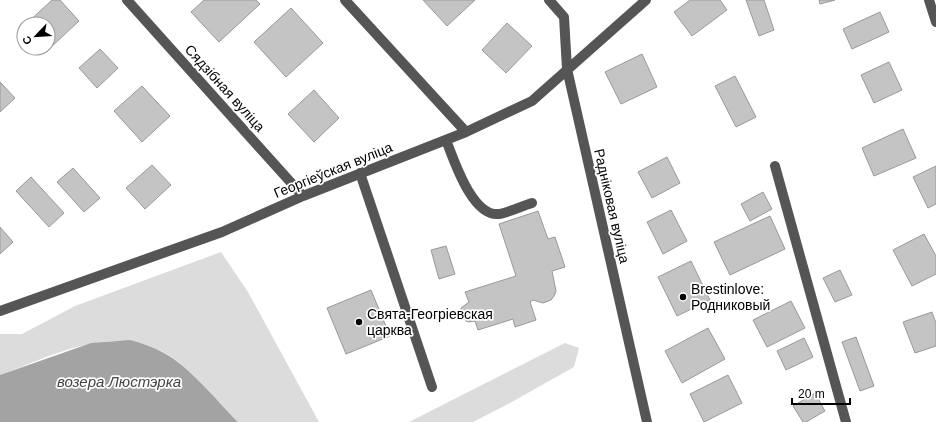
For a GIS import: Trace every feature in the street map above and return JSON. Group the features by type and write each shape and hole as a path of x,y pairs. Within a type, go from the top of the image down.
{"street":[{"name":"Сядзібная вуліца","path":"126,0 303,196"},
{"path":"345,0 466,132"},
{"name":"Радніковая вуліца","path":"549,0 564,17 567,70 647,422"},
{"name":"Георгіеўская вуліца","path":"0,311 222,232 303,196 466,132 532,101 646,0"},
{"path":"929,0 936,22"},
{"path":"446,140 470,196 487,212 499,214 532,203"},
{"path":"775,166 846,422"},
{"path":"360,173 432,387"}],"shaded area":[{"path":"221,252 248,292 319,422 238,422 184,366 165,353 145,345 124,341 103,342 82,346 40,359 0,375 0,334 22,334 75,306"},
{"path":"565,343 579,348 574,367 473,422 409,422"}],"water":[{"name":"возера Люстэрка","path":"130,340 152,347 183,366 238,422 0,422 0,375 91,343"}],"building":[{"path":"52,0 60,0 79,21 56,42 56,16 35,16"},
{"path":"204,0 256,0 260,4 219,42 191,12"},
{"path":"423,0 475,0 447,26"},
{"path":"690,0 720,0 727,10 692,36 674,12"},
{"path":"746,0 764,0 774,30 759,36"},
{"path":"819,0 835,0 820,4"},
{"path":"291,8 323,43 286,77 254,42"},
{"path":"880,12 889,32 852,49 843,29"},
{"path":"507,23 532,46 506,73 482,50"},
{"path":"100,49 118,68 97,88 79,68"},
{"path":"642,54 657,87 621,104 605,72"},
{"path":"889,62 902,90 874,103 861,75"},
{"path":"735,76 756,117 736,127 715,86"},
{"path":"0,82 15,98 0,112"},
{"path":"142,86 170,116 142,142 114,111"},
{"path":"314,90 339,118 314,142 288,114"},
{"path":"903,129 916,158 874,176 862,148"},
{"path":"667,157 680,183 652,198 638,172"},
{"path":"152,165 171,185 145,209 126,188"},
{"path":"936,166 936,204 928,208 913,177"},
{"path":"73,168 100,198 84,212 57,182"},
{"path":"31,177 64,213 49,227 16,191"},
{"path":"763,192 772,209 750,221 741,204"},
{"path":"671,210 687,241 663,254 647,222"},
{"path":"538,211 548,239 555,237 565,267 552,271 556,291 554,296 551,300 543,303 533,300 530,302 536,320 515,327 513,319 478,330 475,321 466,321 461,313 461,308 469,302 465,292 516,276 499,224"},
{"path":"770,216 785,249 730,275 714,242"},
{"path":"0,227 13,242 0,254"},
{"path":"924,234 936,256 936,274 912,286 893,250"},
{"path":"446,246 455,274 439,279 431,250"},
{"path":"691,261 710,300 677,316 658,277"},
{"path":"840,270 852,295 835,302 823,278"},
{"name":"Свята-Геогріевская царква","path":"371,290 390,336 346,354 327,308"},
{"path":"791,301 805,328 767,347 753,320"},
{"path":"932,312 936,323 936,346 915,353 903,322"},
{"path":"708,328 725,359 682,383 665,351"},
{"path":"856,337 874,386 860,391 842,342"},
{"path":"804,338 813,357 786,370 777,351"},
{"path":"728,375 742,403 704,422 690,394"},
{"path":"815,393 825,411 806,422 803,422 793,406"}],"place":[{"name":"Brestinlove: Родниковый","path":"683,297"},
{"name":"Свята-Геогріевская царква","path":"359,322"}]}
